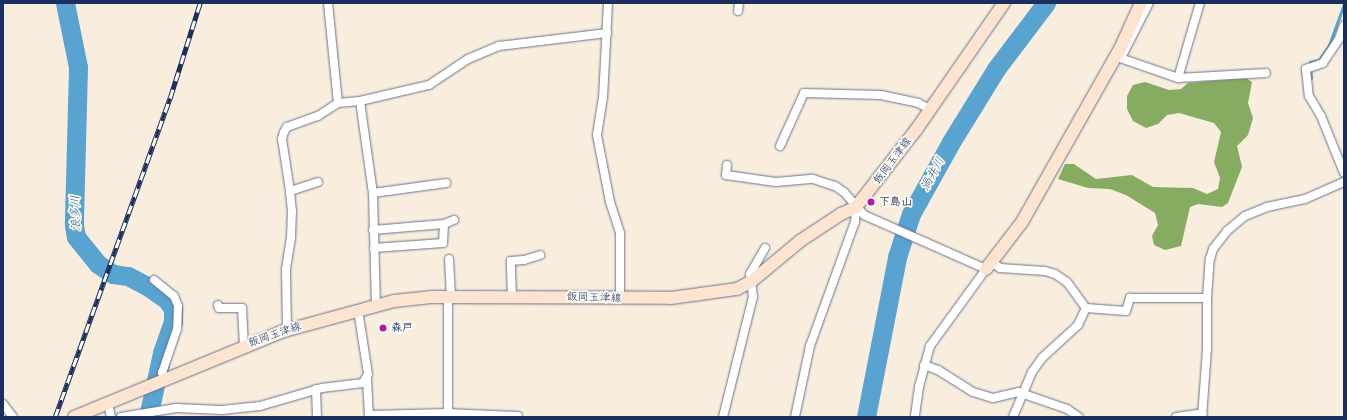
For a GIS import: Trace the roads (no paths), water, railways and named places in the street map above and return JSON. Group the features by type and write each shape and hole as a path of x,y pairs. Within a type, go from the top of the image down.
{"main road":[{"name":"飯岡玉津線","path":"74,417 163,379 287,330 358,310 413,298 449,297 620,300 671,298 724,292 752,281 800,241 841,214 860,211 1004,3"},
{"path":"989,265 1022,222 1103,78 1141,3"}],"street":[{"path":"328,3 338,103"},
{"path":"608,3 607,33 598,135 610,202 620,233 620,300"},
{"path":"1103,78 1120,58 1148,3"},
{"path":"1178,78 1200,3"},
{"path":"1344,25 1339,39 1323,63 1306,69 1309,96 1321,116 1344,172"},
{"path":"287,330 286,269 292,218 290,191 282,139 287,127 318,116 338,103 360,101 429,85 468,59 499,46 607,33"},
{"path":"1120,58 1178,78 1266,73"},
{"path":"780,146 804,93 881,94 918,103 930,109"},
{"path":"360,101 374,193 373,230 376,306"},
{"path":"727,165 726,175 776,182 813,179 834,186 844,192 860,211 934,246 1000,268 1045,270 1055,274 1067,282 1086,308 1126,311 1130,298 1207,298"},
{"path":"290,191 318,182"},
{"path":"1176,417 1202,415 1208,349 1207,298 1210,259 1214,249 1237,222 1254,211 1305,199 1344,182"},
{"path":"374,193 446,183"},
{"path":"795,417 810,346 860,211"},
{"path":"373,230 444,224 454,220"},
{"path":"374,248 444,243 444,224"},
{"path":"723,417 753,297 750,274 765,248"},
{"path":"512,298 511,261 524,260 540,255"},
{"path":"448,415 449,259"},
{"path":"915,417 924,365 930,346 989,265"},
{"path":"154,280 174,296 178,306 177,329 162,372 163,379"},
{"path":"218,305 219,308 242,308 244,346"},
{"path":"1013,417 1022,394 1042,358 1078,325 1086,308"},
{"path":"358,310 370,415 518,416"},
{"path":"924,365 938,370 972,392 993,398 1013,392 1022,394 1067,409 1079,417"},
{"path":"121,417 153,411 246,408 316,389 363,383 367,379"},
{"path":"316,389 317,417"},
{"path":"108,403 112,417"},
{"path":"3,404 13,417"}],"waterway":[{"name":"浪多川","path":"65,3 78,67 74,225 76,237 98,264 113,274 128,276 147,286 167,300 173,309 173,321 162,353 148,417"},
{"name":"渦井川","path":"866,417 897,257 911,214 951,142 996,69 1046,3"},
{"path":"1311,78 1310,62 1319,60 1329,45 1344,4"}],"railway":[{"path":"55,417 170,98 200,3"}],"place":[{"name":"下島山","path":"871,202"},
{"name":"森戸","path":"383,328"}]}
